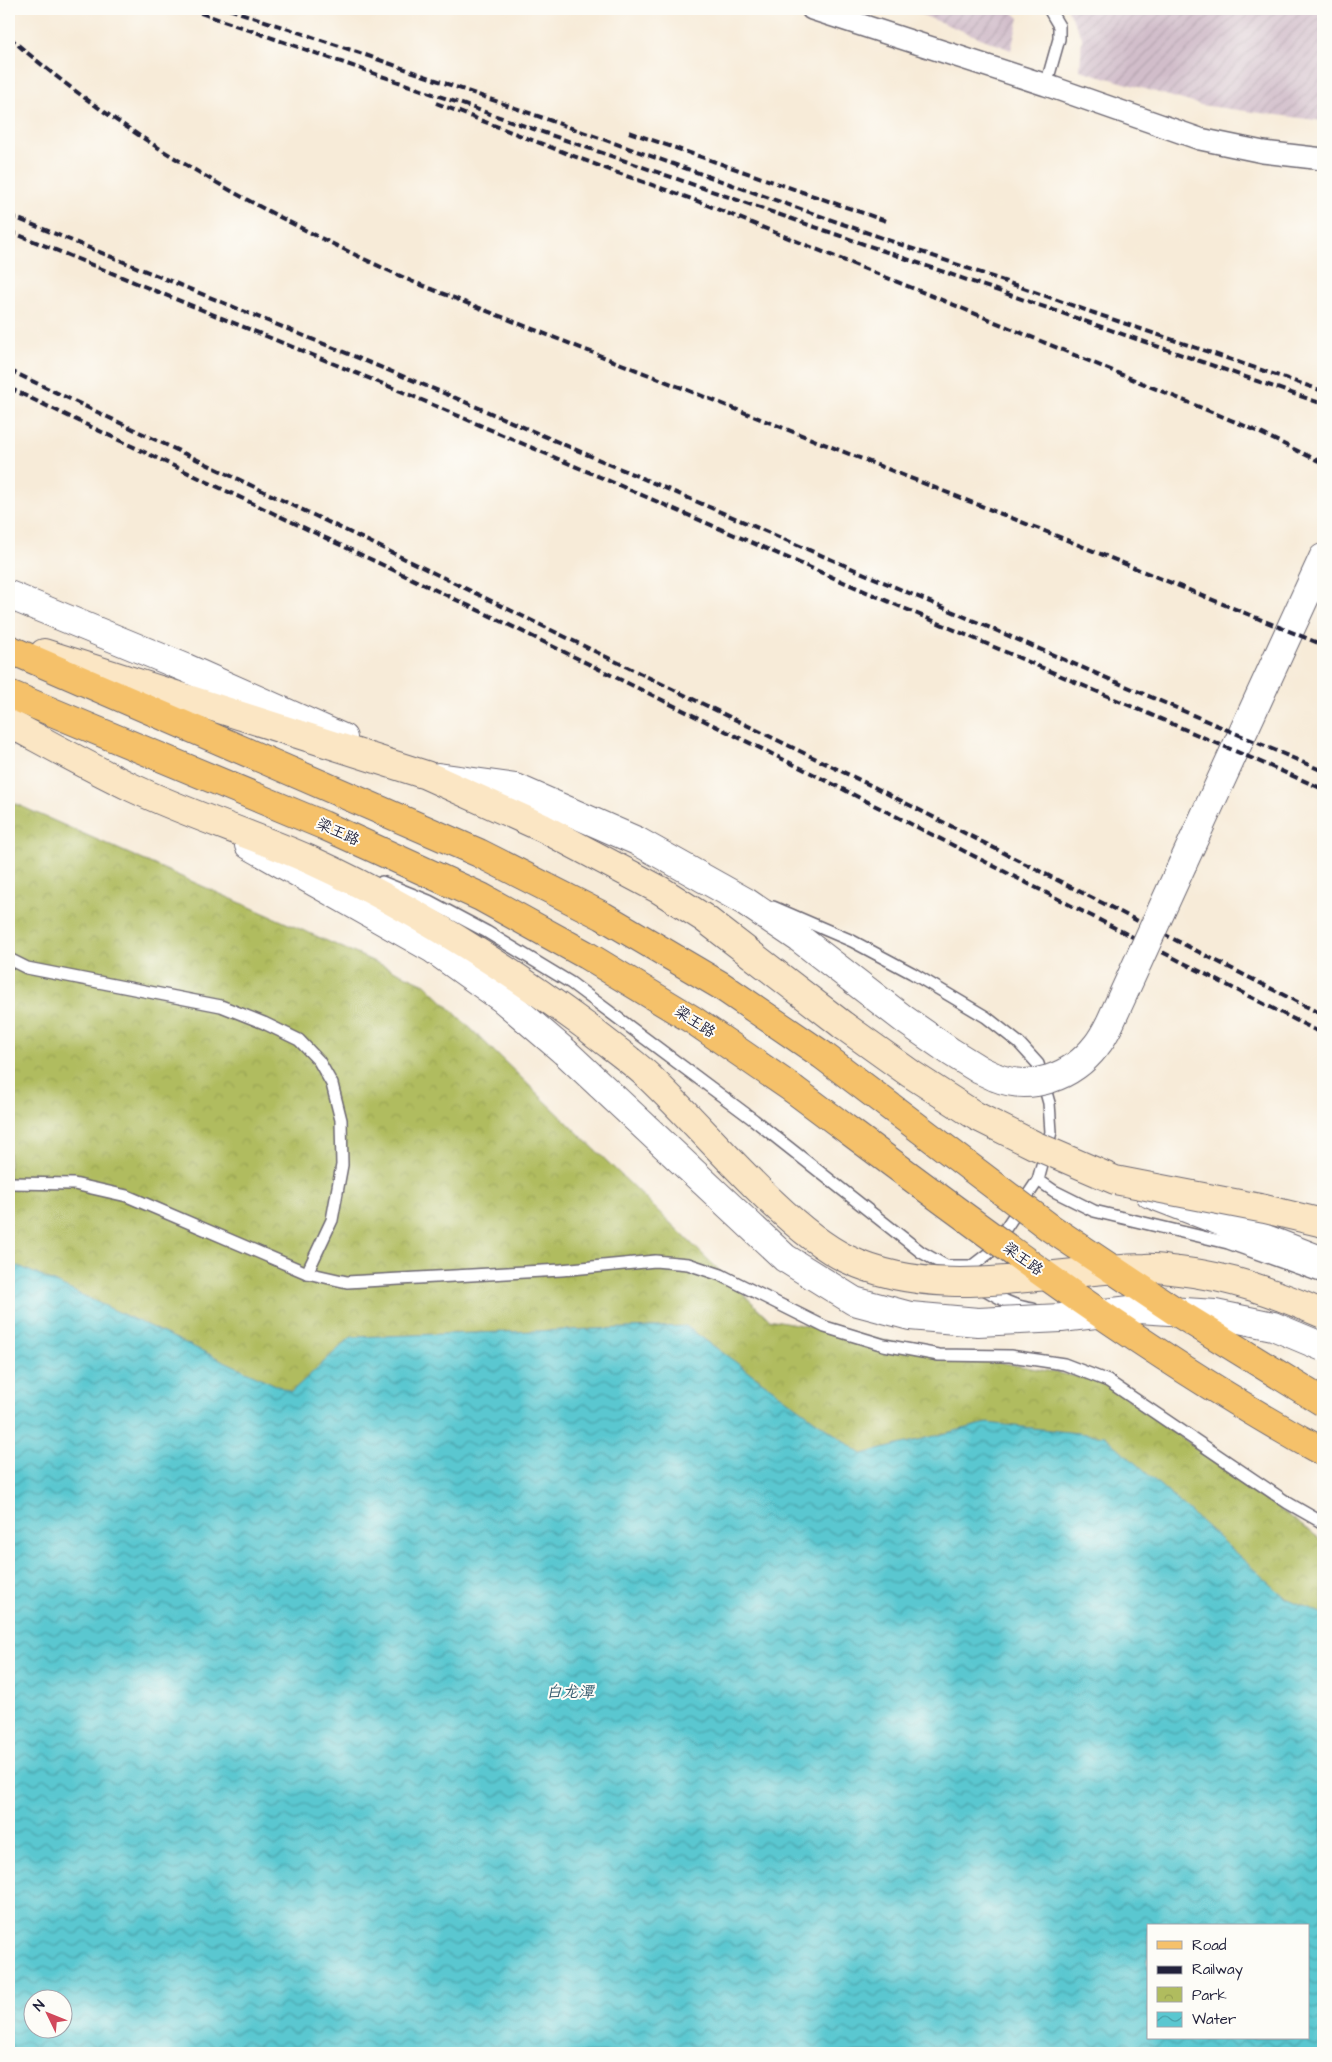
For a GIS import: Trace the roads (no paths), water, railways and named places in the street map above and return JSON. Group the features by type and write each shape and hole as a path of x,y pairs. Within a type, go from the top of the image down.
{"main road":[{"path":"9,642 426,775 543,828 660,890 711,924 844,1026 911,1074 976,1116 1034,1145 1115,1180 1265,1208 1323,1223"},
{"path":"9,649 480,853 603,916 720,985 820,1054 1049,1227 1175,1311 1323,1402"},
{"name":"梁王路","path":"9,694 322,825 480,897 586,956 693,1020 793,1089 1035,1269 1123,1330 1266,1421 1323,1452"},
{"path":"9,723 134,788 309,860 386,899 459,940 528,983 587,1027 648,1077 752,1184 798,1227 846,1259 890,1276 936,1283 986,1282 1081,1271 1148,1268 1203,1274 1243,1282 1323,1314"}],"street":[{"path":"812,9 1046,85 1200,139 1263,152 1323,159"},
{"path":"9,595 186,668 426,775 516,788 637,840 746,902 799,938 905,1020 951,1052 980,1070 1006,1082 1027,1083 1046,1080 1064,1074 1081,1062 1097,1046 1110,1023 1323,558"},
{"path":"9,737 134,788 254,847 433,949 504,999 565,1052 785,1258 854,1302 910,1316 978,1322 1061,1318 1140,1309 1215,1314 1273,1326 1323,1347"},
{"path":"1115,1180 1323,1261"}],"lane":[{"path":"1046,85 1059,40 1059,26 1049,9"},
{"path":"309,860 368,876 429,901 488,932 571,982 754,1120 909,1243 1003,1300 1022,1308 1096,1307 1113,1310 1137,1323"},
{"path":"716,885 852,941 912,973 986,1018 1019,1043 1038,1064 1048,1103 1050,1132 1038,1180 989,1253 972,1266 946,1266"},
{"path":"9,959 27,968 221,1006 264,1023 299,1040 319,1061 332,1084 341,1120 342,1165 332,1220 307,1273"},
{"path":"1038,1180 1094,1211 1228,1243 1323,1277"},
{"path":"9,1183 74,1184 127,1196 307,1273 347,1282 561,1270 655,1261 688,1264 721,1275 825,1327 884,1345 939,1355 1010,1356 1064,1364 1108,1381 1288,1503 1323,1523"},
{"path":"1230,1384 1323,1442"}],"water":[{"name":"白龙潭","path":"19,1266 291,1392 351,1337 686,1326 862,1454 987,1423 1105,1436 1286,1598 1323,1614 1323,2053 9,2053 9,1267"}],"railway":[{"path":"189,9 1323,404"},
{"path":"229,9 357,52 1094,313 1323,391"},
{"path":"9,37 102,110 201,174 305,230 411,281 1047,532 1323,645"},
{"path":"436,103 615,172 692,199 959,307 1250,428 1323,463"},
{"path":"629,132 889,222"},
{"path":"9,215 451,396 1323,771"},
{"path":"9,231 410,395 1323,789"},
{"path":"9,370 372,543 876,788 1323,1015"},
{"path":"9,388 501,621 813,774 1323,1034"}]}
